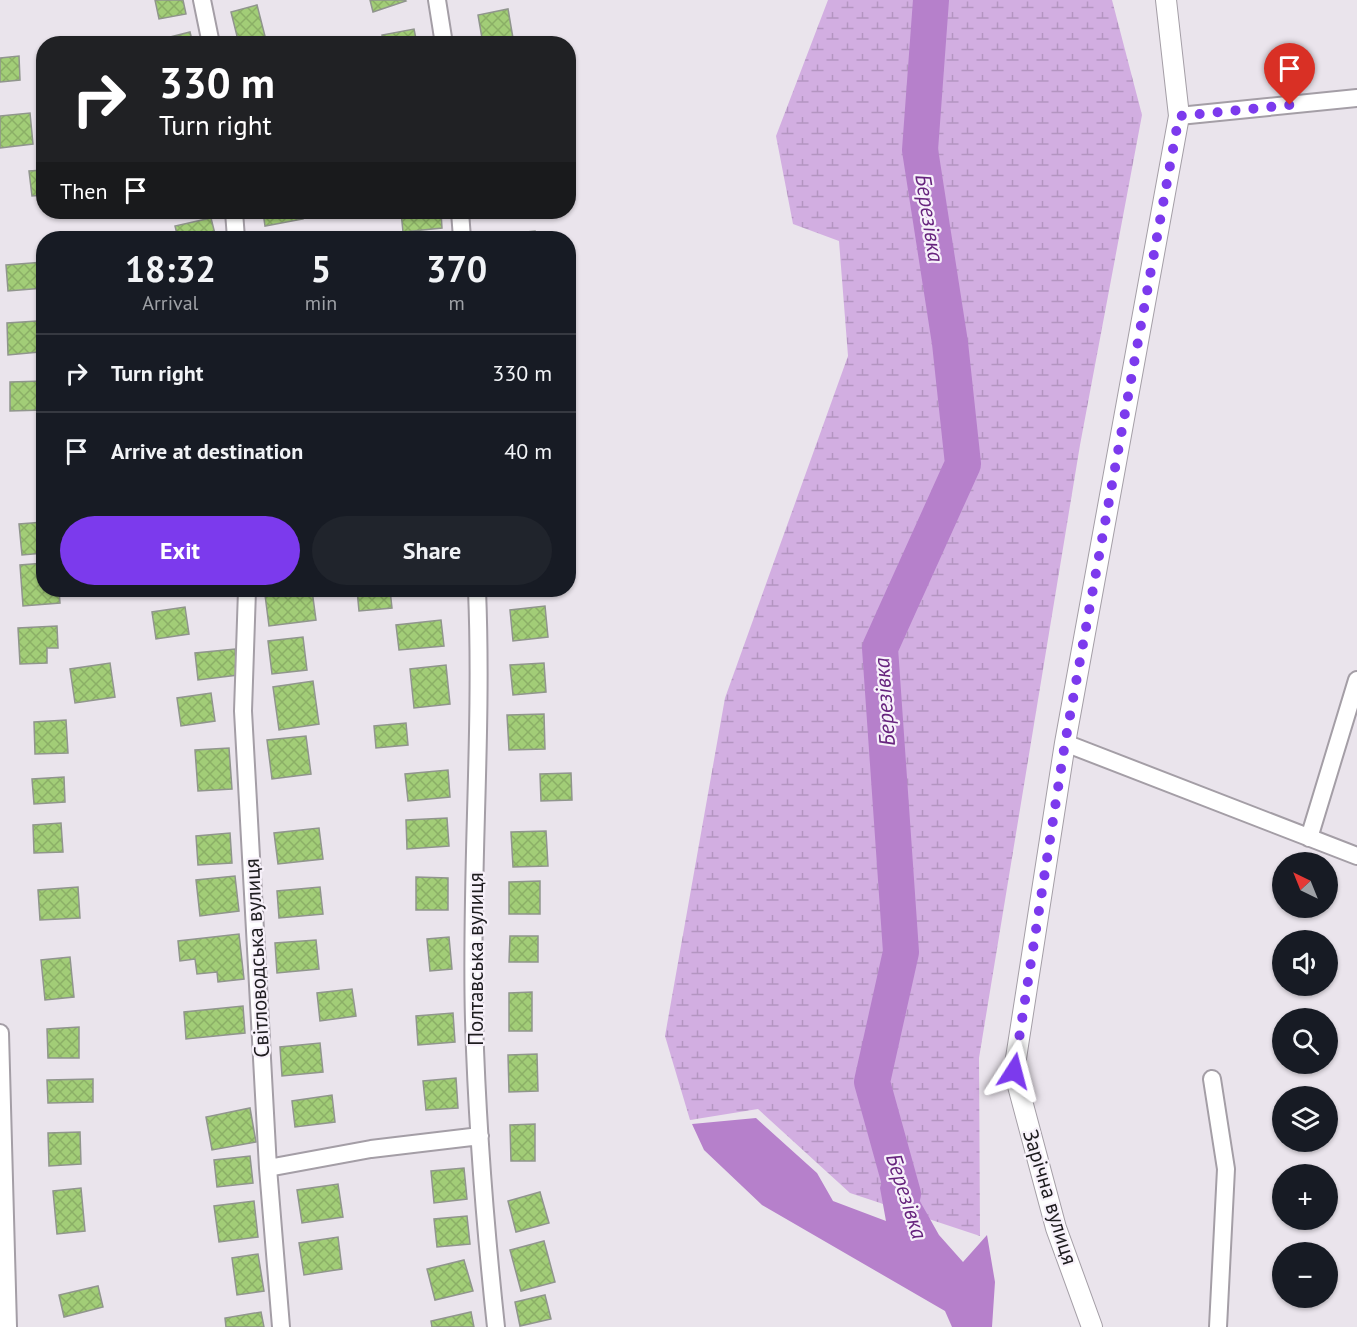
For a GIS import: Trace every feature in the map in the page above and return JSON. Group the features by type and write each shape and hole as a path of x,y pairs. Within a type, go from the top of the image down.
{"street":[{"path":"202,0 210,36"},
{"path":"437,0 443,36"},
{"name":"Зарічна вулиця","path":"1092,1327 1056,1228 1014,1071 1065,743 1179,116 1166,0"},
{"path":"1179,116 1357,98"},
{"name":"Світловодська вулиця","path":"247,597 243,711 268,1167 281,1327"},
{"name":"Полтавська вулиця","path":"477,597 480,658 474,1019 480,1136 496,1327"},
{"path":"1309,838 1357,680"},
{"path":"1065,743 1357,856"},
{"path":"0,1033 8,1327"},
{"path":"1212,1079 1226,1169 1218,1327"},
{"path":"268,1167 372,1149 480,1136"}],"green space":[{"path":"828,0 1112,0 1142,115 1080,445 979,1058 980,1236 850,1193 758,1109 690,1120 665,1036 725,698 848,356 839,241 793,224 776,136"}],"water":[{"path":"756,1118 817,1173 833,1201 886,1221 880,1188 890,1148 939,1235 963,1262 987,1235 995,1282 992,1327 952,1327 945,1311 762,1205 704,1150 692,1124"}],"building":[{"path":"155,0 183,0 186,14 159,19"},
{"path":"370,0 405,0 406,1 373,12"},
{"path":"257,5 265,36 237,36 231,12"},
{"path":"508,9 513,36 482,36 478,15"},
{"path":"414,29 415,36 382,36"},
{"path":"190,32 191,36 174,36"},
{"path":"19,56 20,80 0,82 0,58"},
{"path":"30,113 33,144 0,148 0,116"},
{"path":"29,171 36,171 36,196 32,196"},
{"path":"211,219 214,231 176,231 175,226"},
{"path":"264,219 303,219 265,226"},
{"path":"402,219 441,219 442,228 403,231"},
{"path":"36,263 36,289 8,291 6,265"},
{"path":"36,321 36,352 8,355 7,323"},
{"path":"36,381 36,410 10,411 10,382"},
{"path":"36,523 36,554 22,555 19,524"},
{"path":"36,564 36,597 60,597 60,603 23,606 20,565"},
{"path":"265,597 313,597 316,620 269,626"},
{"path":"358,597 391,597 392,608 359,611"},
{"path":"545,606 548,637 513,641 510,610"},
{"path":"185,607 189,634 156,639 152,612"},
{"path":"441,620 444,646 399,650 396,625"},
{"path":"57,626 58,648 47,648 47,663 20,664 18,628"},
{"path":"303,637 307,670 272,674 268,641"},
{"path":"235,649 238,675 198,680 195,653"},
{"path":"110,663 115,697 75,703 70,669"},
{"path":"544,663 546,692 513,695 510,665"},
{"path":"446,665 450,704 414,708 410,669"},
{"path":"313,681 319,724 279,730 273,687"},
{"path":"211,693 215,721 181,726 177,698"},
{"path":"544,714 545,749 509,750 507,715"},
{"path":"66,720 68,753 35,754 34,722"},
{"path":"406,723 408,745 376,748 374,726"},
{"path":"306,736 311,774 272,779 267,740"},
{"path":"229,748 232,789 198,791 195,750"},
{"path":"448,770 450,797 408,801 405,774"},
{"path":"571,773 572,800 541,801 540,774"},
{"path":"64,777 65,802 34,804 32,779"},
{"path":"447,818 449,846 407,849 406,820"},
{"path":"61,823 63,852 34,853 33,825"},
{"path":"319,828 323,859 278,864 274,833"},
{"path":"546,831 548,866 513,867 511,832"},
{"path":"230,833 232,863 198,865 196,836"},
{"path":"235,876 239,911 200,916 196,880"},
{"path":"416,877 448,878 448,910 416,910"},
{"path":"540,881 540,914 509,914 509,882"},
{"path":"78,887 80,918 40,920 38,890"},
{"path":"320,887 323,914 279,918 277,891"},
{"path":"239,934 244,979 218,982 217,972 197,974 195,959 180,961 178,941"},
{"path":"510,936 538,936 538,962 509,962"},
{"path":"449,937 452,969 430,971 427,939"},
{"path":"316,940 319,969 277,973 275,943"},
{"path":"70,957 74,997 45,1000 41,960"},
{"path":"352,989 356,1016 320,1021 317,993"},
{"path":"532,992 532,1031 509,1031 509,993"},
{"path":"243,1006 245,1033 186,1039 184,1012"},
{"path":"453,1013 455,1042 418,1045 416,1016"},
{"path":"79,1027 79,1058 48,1058 47,1029"},
{"path":"320,1043 323,1072 282,1076 280,1047"},
{"path":"537,1054 538,1091 509,1092 508,1055"},
{"path":"456,1078 458,1108 426,1110 423,1081"},
{"path":"93,1079 93,1102 48,1103 47,1080"},
{"path":"332,1095 335,1122 295,1127 292,1101"},
{"path":"250,1108 256,1142 212,1150 206,1117"},
{"path":"535,1124 535,1161 511,1161 510,1125"},
{"path":"80,1132 81,1164 49,1166 48,1133"},
{"path":"250,1156 253,1183 217,1187 214,1160"},
{"path":"464,1168 467,1199 434,1203 431,1171"},
{"path":"338,1184 343,1217 302,1223 297,1190"},
{"path":"81,1188 85,1231 57,1234 53,1191"},
{"path":"540,1192 549,1223 516,1232 508,1201"},
{"path":"254,1201 258,1237 219,1242 214,1206"},
{"path":"467,1216 470,1244 437,1247 434,1219"},
{"path":"338,1237 342,1269 304,1275 299,1243"},
{"path":"544,1241 555,1282 521,1291 510,1250"},
{"path":"258,1254 264,1291 237,1295 232,1258"},
{"path":"464,1260 473,1291 435,1300 427,1269"},
{"path":"98,1286 103,1307 64,1317 59,1295"},
{"path":"545,1295 551,1319 520,1326 515,1302"},
{"path":"261,1312 264,1327 226,1327 225,1318"},
{"path":"471,1312 474,1327 432,1327 431,1321"}],"waterway":[{"name":"Березівка","path":"903,1194 872,1082 901,952 880,648 963,464 950,343 920,150 931,0"}],"route":[{"path":"1014,1071 1065,743 1179,116 1290,105"}]}
